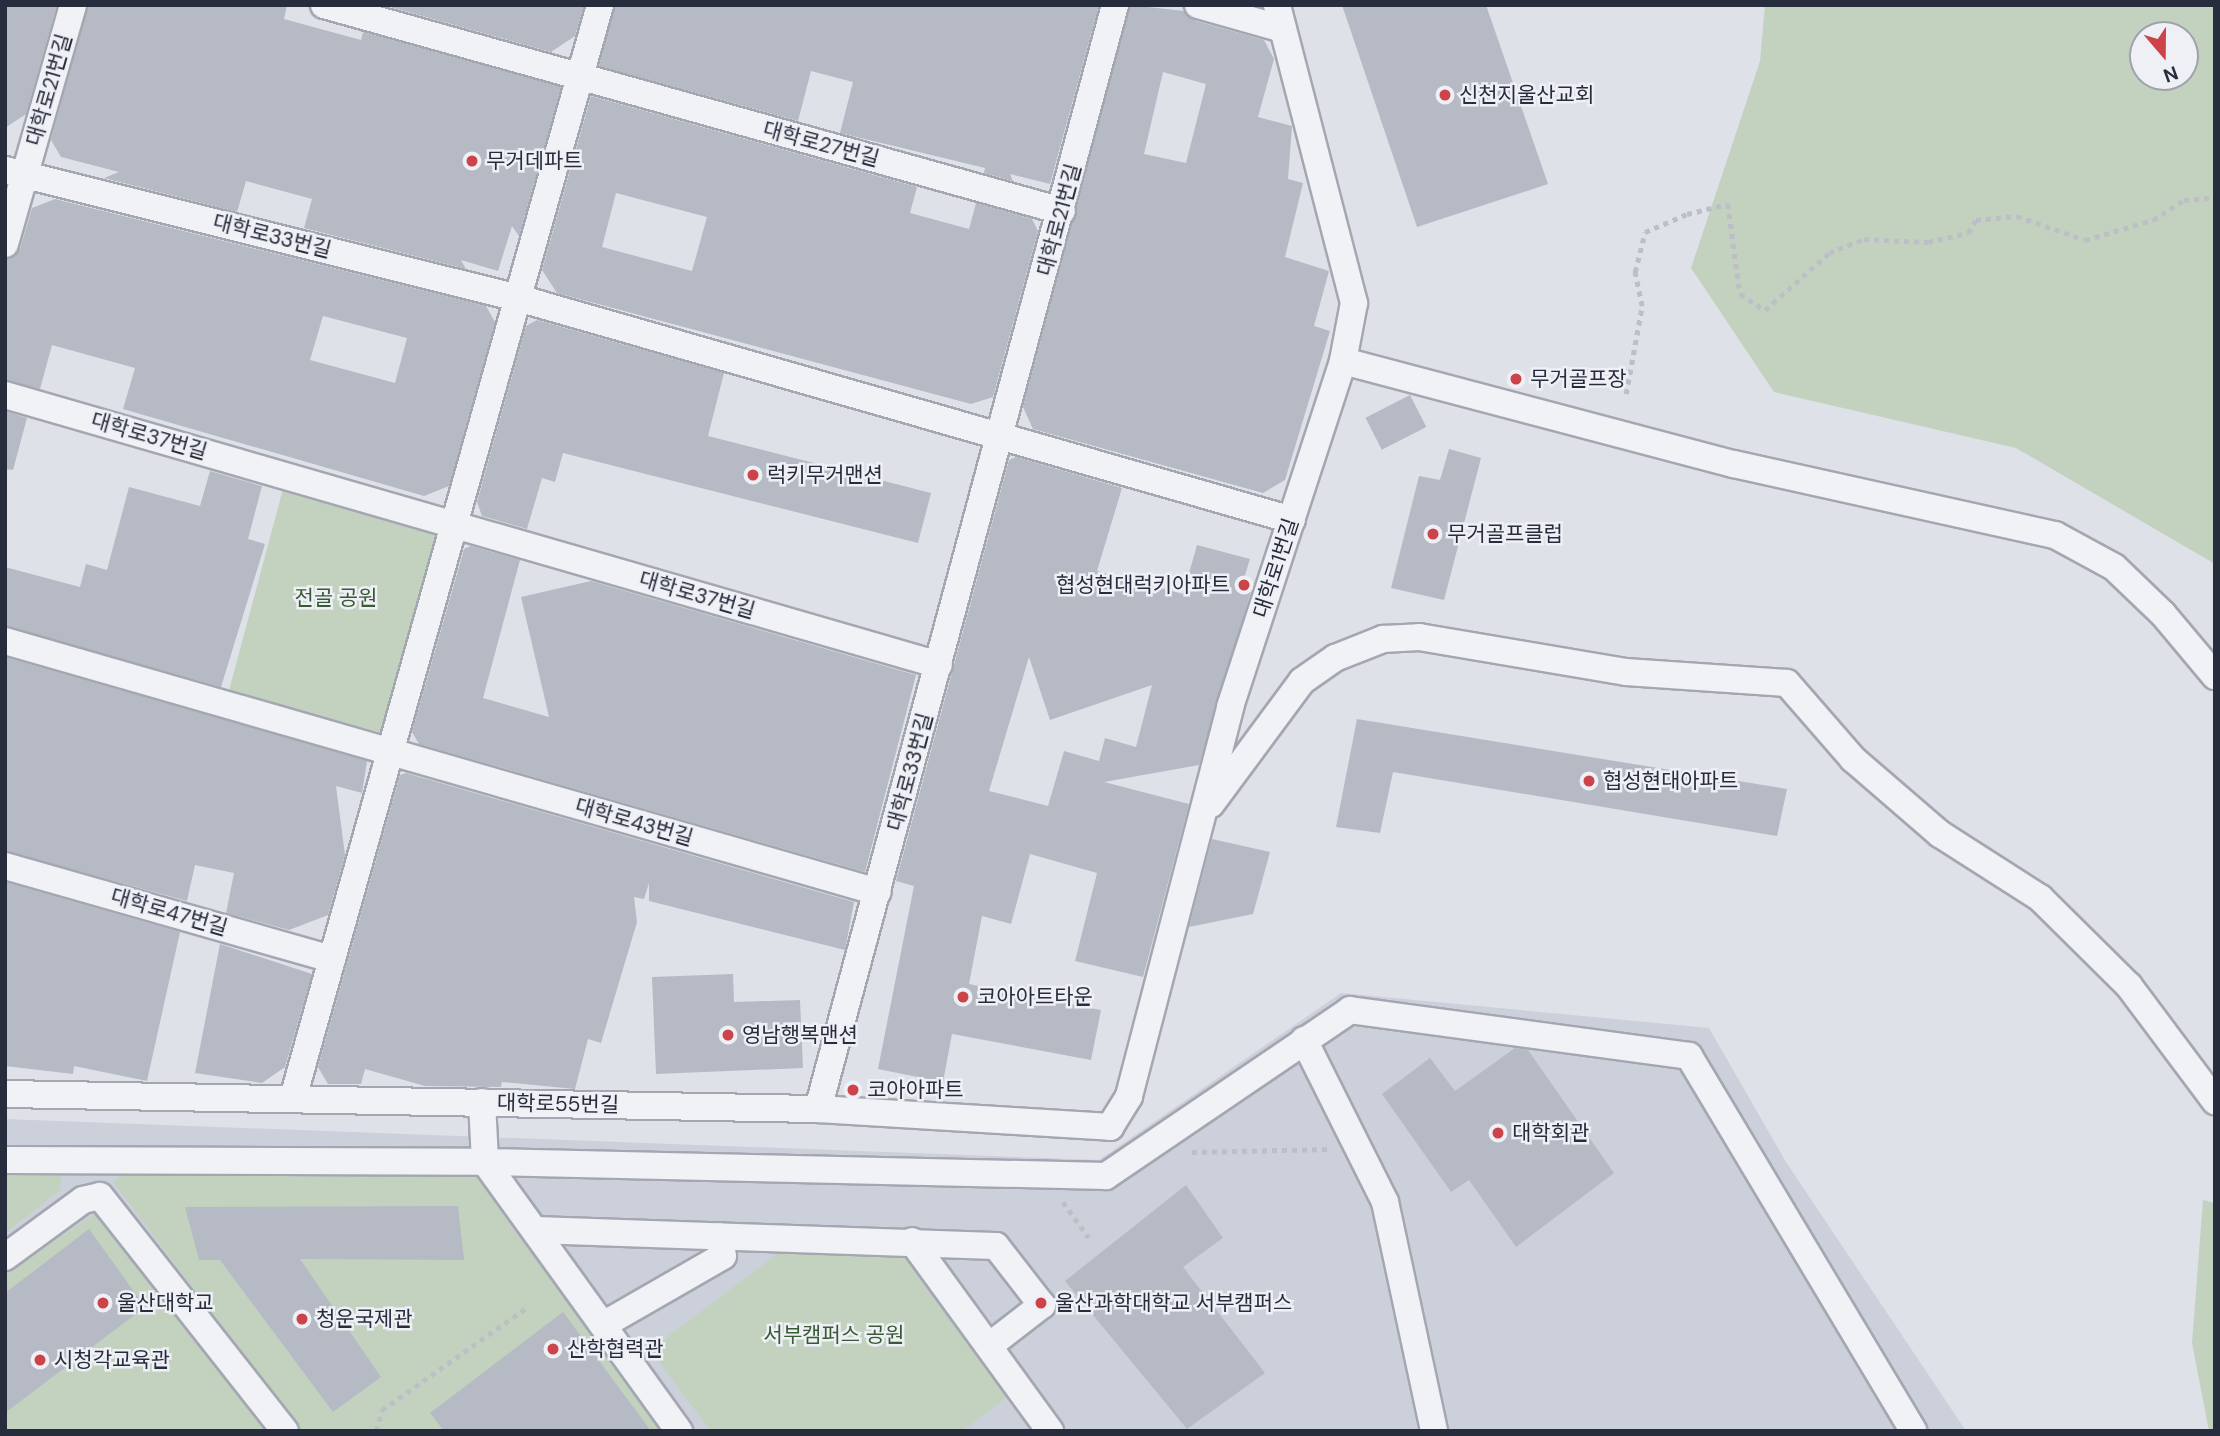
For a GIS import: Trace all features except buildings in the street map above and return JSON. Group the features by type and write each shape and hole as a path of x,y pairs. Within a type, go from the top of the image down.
{"street":[{"name":"대학로21번길","path":"15,173 73,5"},
{"name":"대학로27번길","path":"324,5 1062,211"},
{"path":"293,1098 600,5"},
{"name":"대학로21번길","path":"1002,435 1115,5"},
{"path":"1198,5 1280,17"},
{"name":"대학로1번길","path":"1110,1126 1129,1096 1230,707 1343,361 1354,303 1280,17"},
{"path":"5,244 15,173"},
{"name":"대학로33번길","path":"15,173 518,298 1292,520"},
{"path":"1343,361 1734,464 2054,535 2114,567 2163,614 2215,676"},
{"name":"대학로37번길","path":"5,395 939,665"},
{"name":"대학로33번길","path":"818,1110 1002,435"},
{"path":"1202,815 1303,681 1335,658 1383,639 1419,637 1626,672 1787,683 1853,759 1940,834 2040,898 2129,986 2215,1101"},
{"name":"대학로43번길","path":"5,641 878,892"},
{"name":"대학로47번길","path":"5,866 332,959"},
{"path":"5,1160 485,1162 1106,1176 1350,1010 1689,1056 1913,1431"},
{"path":"1304,1041 1385,1202 1434,1431"},
{"name":"대학로55번길","path":"5,1094 818,1110 1110,1126"},
{"path":"482,1102 485,1162 680,1431"},
{"path":"73,1161 285,1431"},
{"path":"5,1257 83,1200 100,1196"},
{"path":"534,1230 996,1246 1041,1305 989,1346"},
{"path":"603,1325 723,1256 719,1236"},
{"path":"912,1241 1050,1431"}],"path":[{"path":"1626,394 1642,306 1635,272 1645,232 1688,214 1728,204 1740,294 1765,310 1829,253 1864,239 1928,242 1968,233 1976,220 2017,216 2085,240 2152,220 2184,200 2215,198"},
{"path":"1139,1153 1358,1148"},
{"path":"1044,1175 1089,1238"},
{"path":"376,1431 382,1410 529,1306"}],"shaded area":[{"name":"울산과학대학교 서부캠퍼스","path":"1341,993 1709,1028 1786,1162 1966,1431 5,1431 5,1119 1099,1160"}],"green space":[{"path":"1765,5 2215,5 2215,564 2016,448 1774,392 1691,268 1760,61"},
{"name":"전골 공원","path":"283,489 440,531 386,734 229,692"},
{"path":"5,1168 54,1169 62,1179 59,1191 5,1233"},
{"path":"474,1173 664,1431 301,1431 113,1182 122,1175"},
{"path":"2203,1200 2215,1203 2215,1431 2209,1431 2192,1343"},
{"name":"울산대학교","path":"94,1214 268,1431 5,1431 5,1275"},
{"name":"서부캠퍼스 공원","path":"797,1239 912,1241 1019,1388 962,1431 711,1431 650,1350"}],"place":[{"name":"신천지울산교회","path":"1445,95"},
{"name":"무거데파트","path":"472,161"},
{"name":"무거골프장","path":"1516,379"},
{"name":"럭키무거맨션","path":"753,475"},
{"name":"무거골프클럽","path":"1433,534"},
{"name":"협성현대럭키아파트","path":"1244,585"},
{"name":"협성현대아파트","path":"1589,781"},
{"name":"코아아트타운","path":"963,997"},
{"name":"영남행복맨션","path":"728,1035"},
{"name":"코아아파트","path":"853,1090"},
{"name":"대학회관","path":"1498,1133"},
{"name":"울산대학교","path":"103,1303"},
{"name":"울산과학대학교 서부캠퍼스","path":"1041,1303"},
{"name":"청운국제관","path":"302,1319"},
{"name":"산학협력관","path":"553,1349"},
{"name":"시청각교육관","path":"40,1360"}]}
